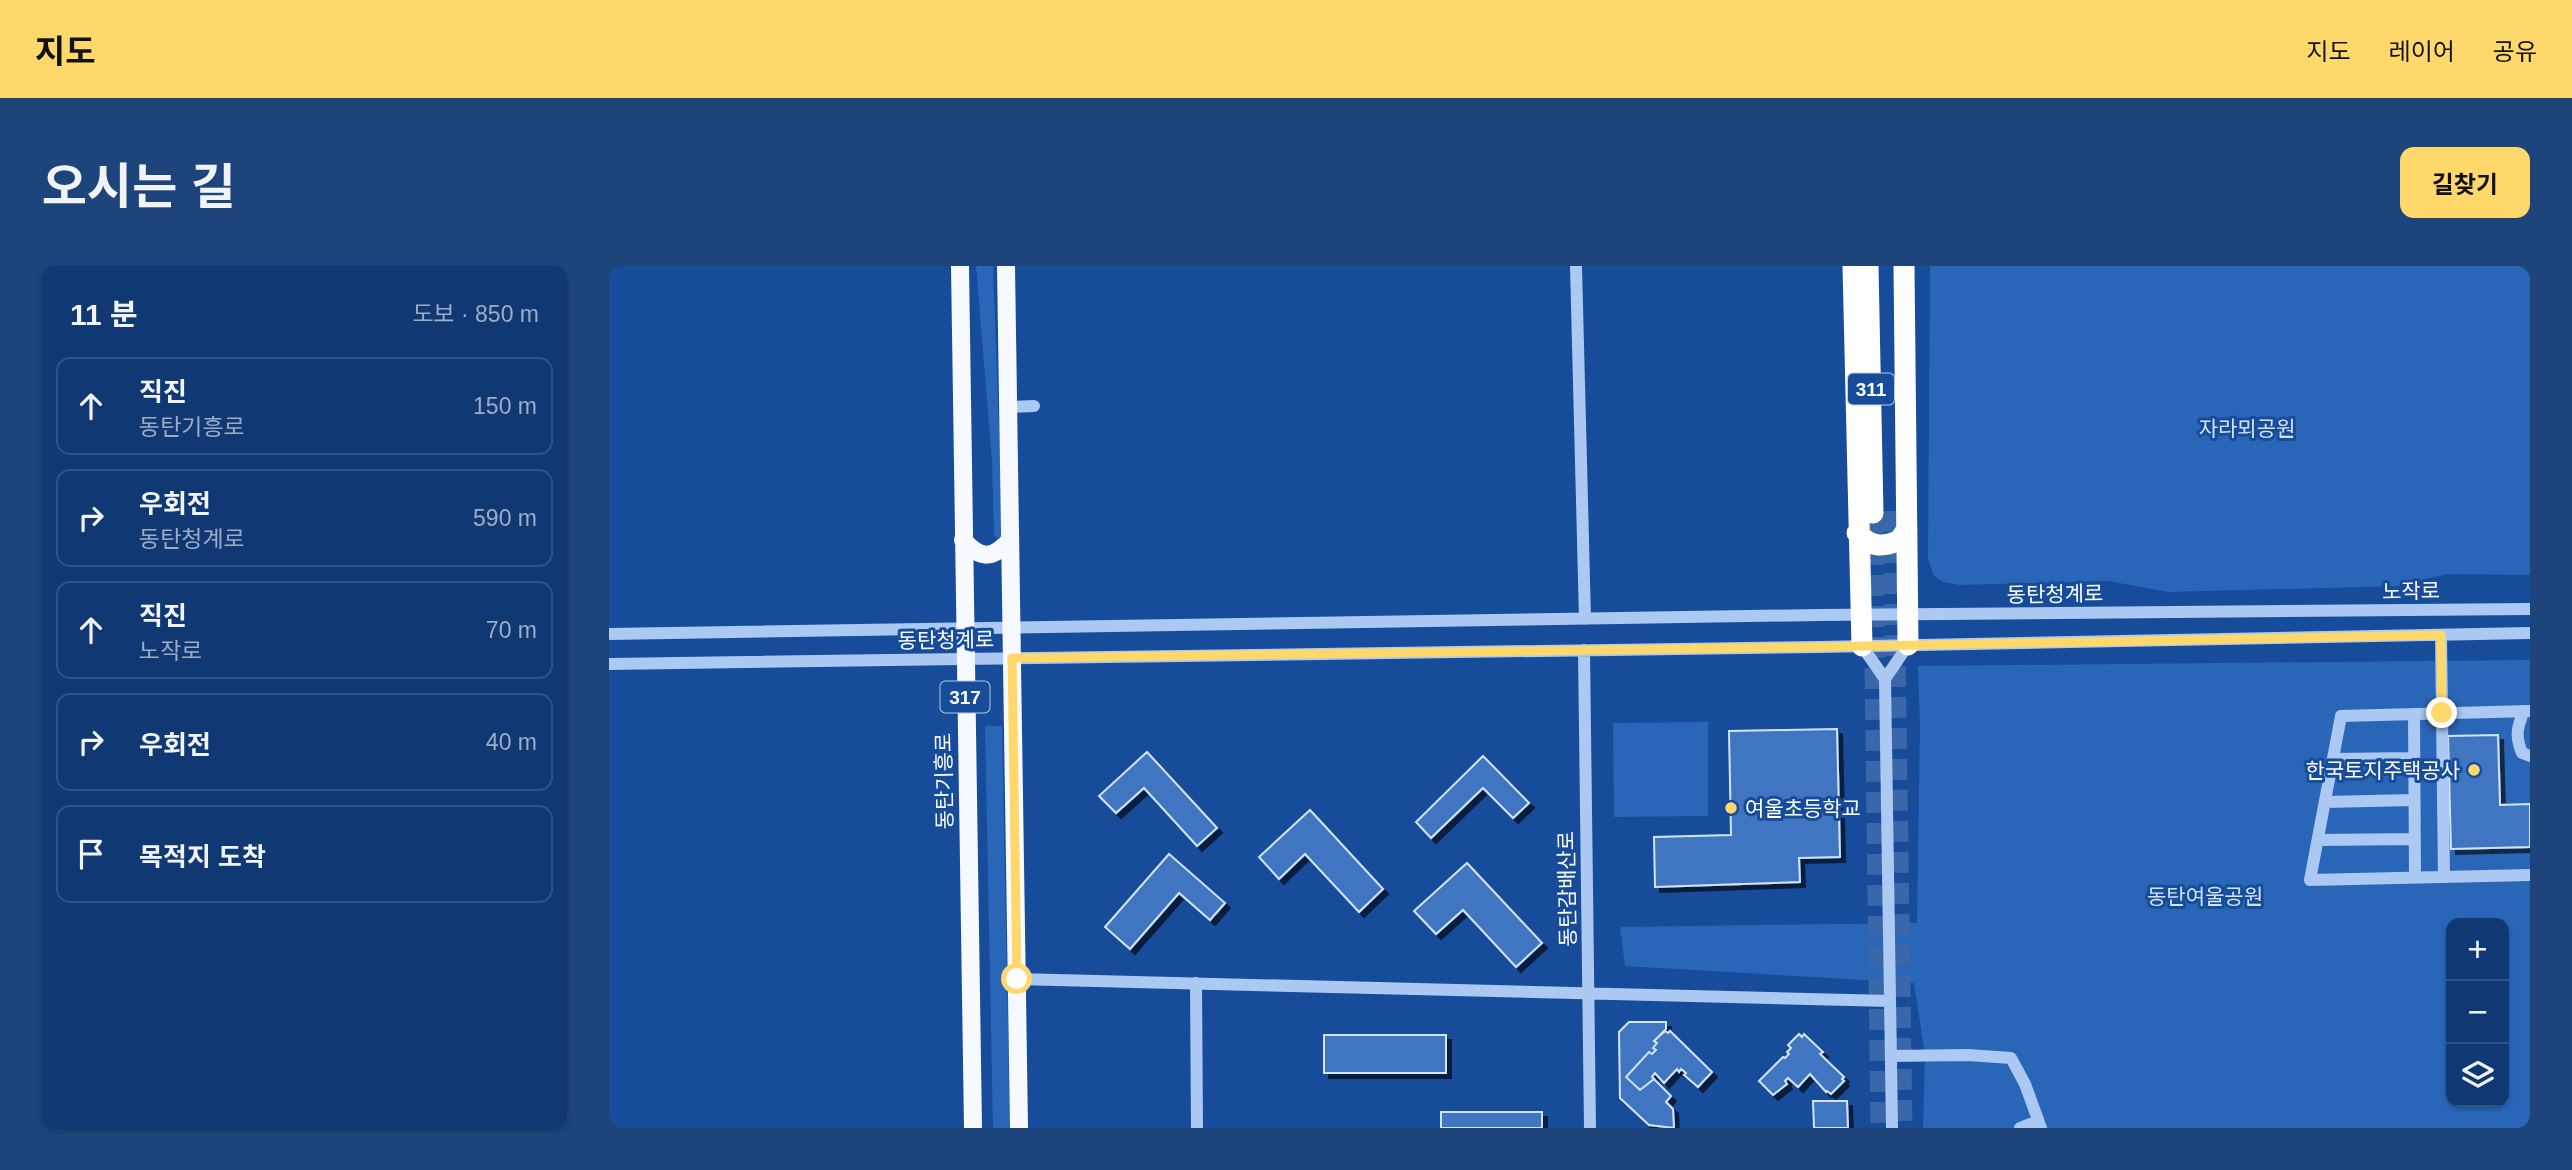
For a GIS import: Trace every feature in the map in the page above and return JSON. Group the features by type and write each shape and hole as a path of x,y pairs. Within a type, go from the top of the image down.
{"highway":[{"path":"1853,266 1857,533 1862,646"},
{"name":"311","path":"1868,266 1883,512 1890,266"},
{"path":"1904,266 1908,645"},
{"path":"1857,533 1870,544 1879,547 1900,540 1907,529"}],"main road":[{"name":"동탄기흥로","path":"960,266 973,1128"},
{"name":"317","path":"1006,266 1019,1128"},
{"path":"964,540 974,552 987,555 999,552 1010,540"}],"street":[{"path":"1576,266 1585,619"},
{"path":"1008,407 1034,406"},
{"name":"노작로","path":"2292,611 2530,609"},
{"name":"동탄청계로","path":"609,634 1818,615 2292,611"},
{"name":"노작로","path":"2292,638 2530,633"},
{"path":"2441,635 2444,876"},
{"name":"동탄청계로","path":"609,664 2292,638"},
{"path":"1885,679 1908,645"},
{"path":"1862,646 1885,679 1892,1128"},
{"name":"동탄감배산로","path":"1584,650 1590,1128"},
{"path":"2527,711 2341,716 2310,880 2530,875"},
{"path":"2527,711 2517,729 2517,741 2522,753 2530,756"},
{"path":"2414,714 2415,877"},
{"path":"2333,759 2414,758"},
{"path":"2325,802 2414,800"},
{"path":"2318,840 2415,839"},
{"path":"1017,979 1890,1001"},
{"path":"1196,983 1196,1128"},
{"path":"1891,1056 1968,1055 2011,1058 2025,1084 2040,1125 2019,1128"}],"green space":[{"path":"976,266 993,266 1003,535 997,538 994,535 992,461"},
{"name":"자라뫼공원","path":"1930,266 2530,266 2530,575 2447,574 2397,586 2168,592 2108,581 1959,585 1944,582 1934,576 1928,559"},
{"name":"동탄여울공원","path":"2530,660 2530,1128 1923,1128 1925,1055 1914,983 1625,966 1620,927 1917,923 1920,726 1918,666"},
{"path":"1708,722 1708,816 1614,817 1613,723"},
{"path":"985,726 1002,726 1010,1128 993,1128"}],"building":[{"path":"1837,729 1840,857 1799,858 1800,882 1655,887 1654,837 1731,835 1729,731"},
{"name":"한국토지주택공사","path":"2498,735 2500,805 2530,804 2530,847 2451,849 2448,736"},
{"path":"1147,752 1217,828 1197,846 1144,788 1116,813 1099,796"},
{"path":"1483,756 1529,803 1513,818 1483,788 1431,838 1416,822"},
{"path":"1310,810 1383,889 1359,912 1305,854 1279,879 1259,857"},
{"path":"1169,854 1225,903 1210,920 1179,893 1130,949 1105,927"},
{"path":"1467,863 1542,943 1516,967 1463,910 1436,934 1414,911"},
{"path":"1629,1022 1666,1022 1666,1029 1654,1041 1657,1043 1653,1048 1656,1050 1652,1054 1649,1052 1626,1077 1640,1090 1654,1079 1671,1096 1666,1102 1673,1109 1674,1128 1649,1125 1620,1098 1619,1032"},
{"path":"1665,1031 1670,1031 1712,1072 1698,1087 1681,1069 1679,1072 1677,1069 1664,1083 1655,1073 1652,1077 1654,1079 1640,1090 1626,1077 1649,1052 1652,1054 1656,1050 1653,1048 1657,1043 1654,1041"},
{"path":"1799,1034 1802,1037 1804,1034 1823,1052 1820,1054 1844,1077 1844,1081 1831,1094 1810,1074 1798,1087 1788,1078 1785,1081 1787,1084 1773,1095 1759,1081 1789,1054 1787,1052 1791,1048 1788,1045"},
{"path":"1324,1035 1446,1035 1446,1073 1324,1073"},
{"path":"1813,1101 1847,1101 1848,1128 1814,1128"},
{"path":"1441,1112 1542,1112 1542,1128 1441,1128"}],"tunnel":[{"path":"1893,511 1902,1128"},
{"path":"1873,513 1881,1128"}],"place":[{"name":"한국토지주택공사","path":"2474,770"},
{"name":"여울초등학교","path":"1731,808"}],"route":[{"path":"1017,979 1012,658 2441,635 2442,713"}]}
